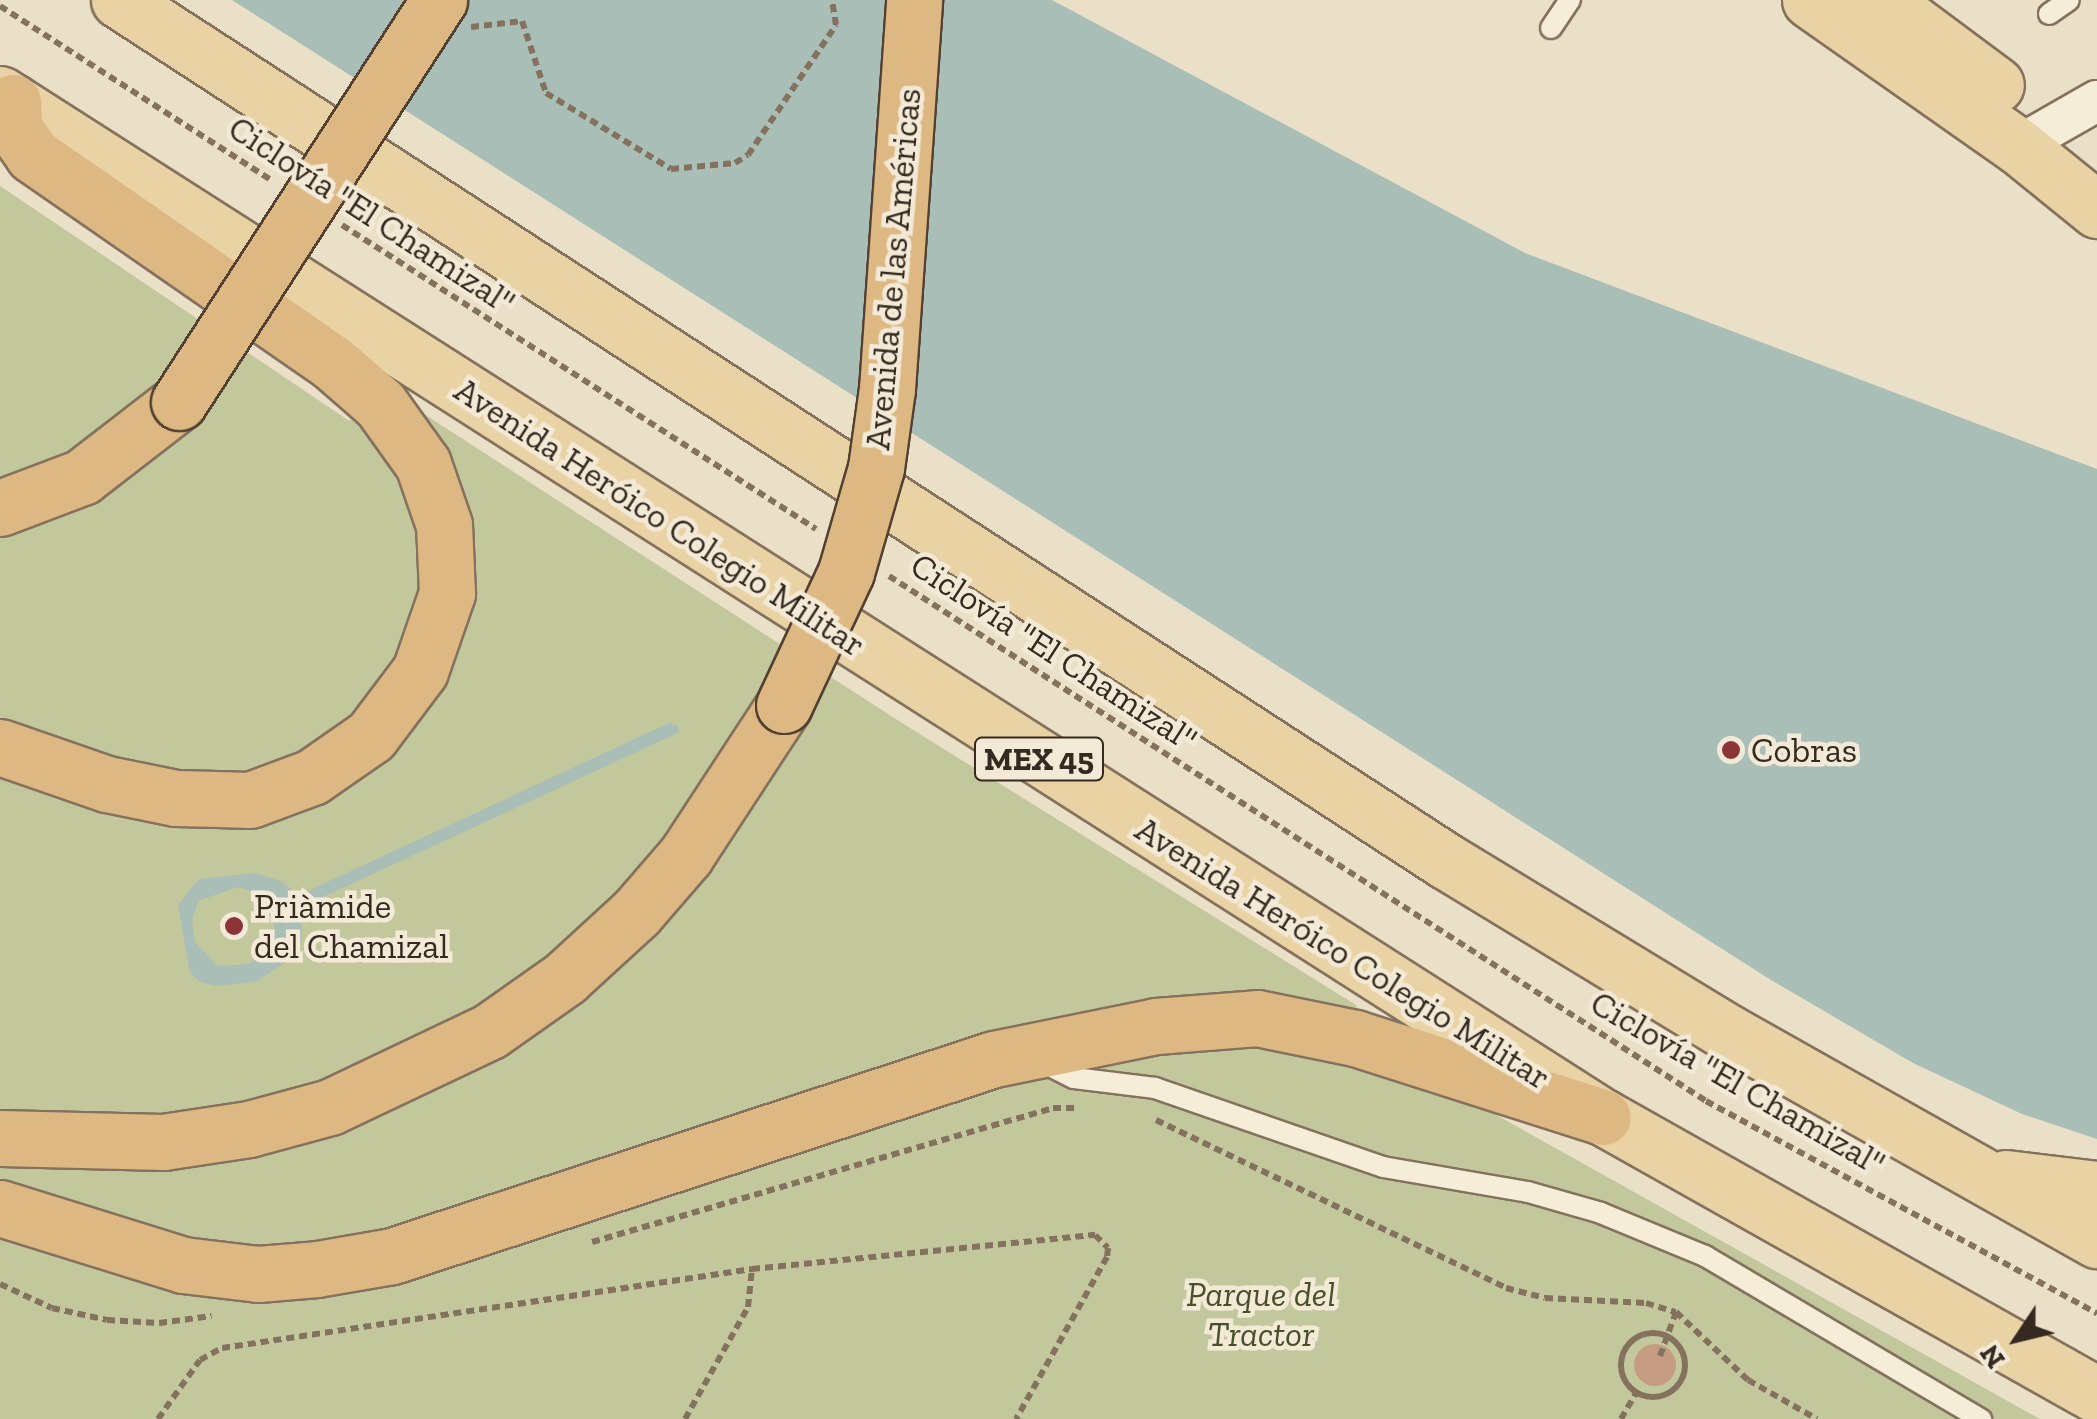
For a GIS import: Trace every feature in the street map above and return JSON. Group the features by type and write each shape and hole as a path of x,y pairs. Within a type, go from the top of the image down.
{"highway":[{"name":"Avenida de las Américas","path":"0,1138 145,1142 249,1129 330,1107 490,1031 566,978 636,913 686,855 784,705 846,572 876,468 888,389 914,0"},
{"path":"0,508 82,477 179,402 447,9"},
{"path":"0,747 108,784 176,798 250,800 312,776 371,736 420,671 447,593 444,525 423,464 380,404 333,363 33,155 14,128 6,98"},
{"path":"0,1208 183,1265 258,1274 317,1269 392,1256 938,1075 1156,1026 1256,1018 1355,1038 1603,1117"}],"main road":[{"path":"119,0 1446,861 1978,1175 2097,1240"},
{"path":"144,0 190,44"},
{"path":"1810,0 2033,135 2097,164"},
{"path":"1882,0 2033,135 2097,210"},
{"name":"Avenida Heróico Colegio Militar","path":"6,98 1603,1117 2097,1394"},
{"path":"1978,1175 2097,1189"}],"street":[{"path":"2033,135 2097,101"}],"lane":[{"path":"1551,28 1570,0"},
{"path":"2049,14 2069,0"},
{"path":"1046,1048 1054,1068 1074,1078 1155,1088 1383,1167 1528,1192 1601,1213 1706,1256 1981,1419"}],"path":[{"path":"447,9 480,28 517,17 546,93 671,169 735,163 748,155 836,24 832,0"},
{"name":"Ciclovía \"El Chamizal\"","path":"0,6 278,184"},
{"name":"Ciclovía \"El Chamizal\"","path":"328,216 823,534"},
{"name":"Ciclovía \"El Chamizal\"","path":"873,566 1706,1101 2097,1313"},
{"path":"588,1242 1054,1108 1093,1108"},
{"path":"1142,1116 1506,1288 1676,1312 1748,1380 1817,1419"},
{"path":"158,1419 200,1360 222,1348 752,1269 1102,1238 1107,1257 1016,1419"},
{"path":"685,1419 748,1307 752,1269"},
{"path":"0,1284 52,1308 107,1320 159,1323 215,1315"},
{"path":"1660,1356 1676,1312"},
{"path":"1649,1333 1666,1336 1685,1362 1682,1379 1653,1398 1636,1393 1625,1382 1624,1351 1649,1333"},
{"path":"1621,1419 1636,1393"}],"green space":[{"name":"Parque del Tractor","path":"0,186 348,420 424,414 902,723 1356,1005 1373,1062 1466,1098 2040,1419 0,1419"}],"water":[{"name":"Cobras","path":"232,0 1052,0 1525,253 2097,469 2097,1139 2022,1114 1913,1063 1771,980"},
{"path":"671,722 674,729 300,902 302,940 293,957 257,981 218,986 200,982 190,972 178,905 199,879 256,873 283,882 297,896","holes":["238,887 262,895 275,929 264,955 248,964 218,966 195,942 192,920 198,901"]}],"building":[{"path":"1655,1344 1670,1350 1676,1365 1670,1380 1655,1386 1640,1380 1634,1365 1640,1350"}],"waterway":[{"path":"300,902 674,729"}],"place":[{"name":"Cobras","path":"1731,750"},
{"name":"Priàmide del Chamizal","path":"234,926"}]}
